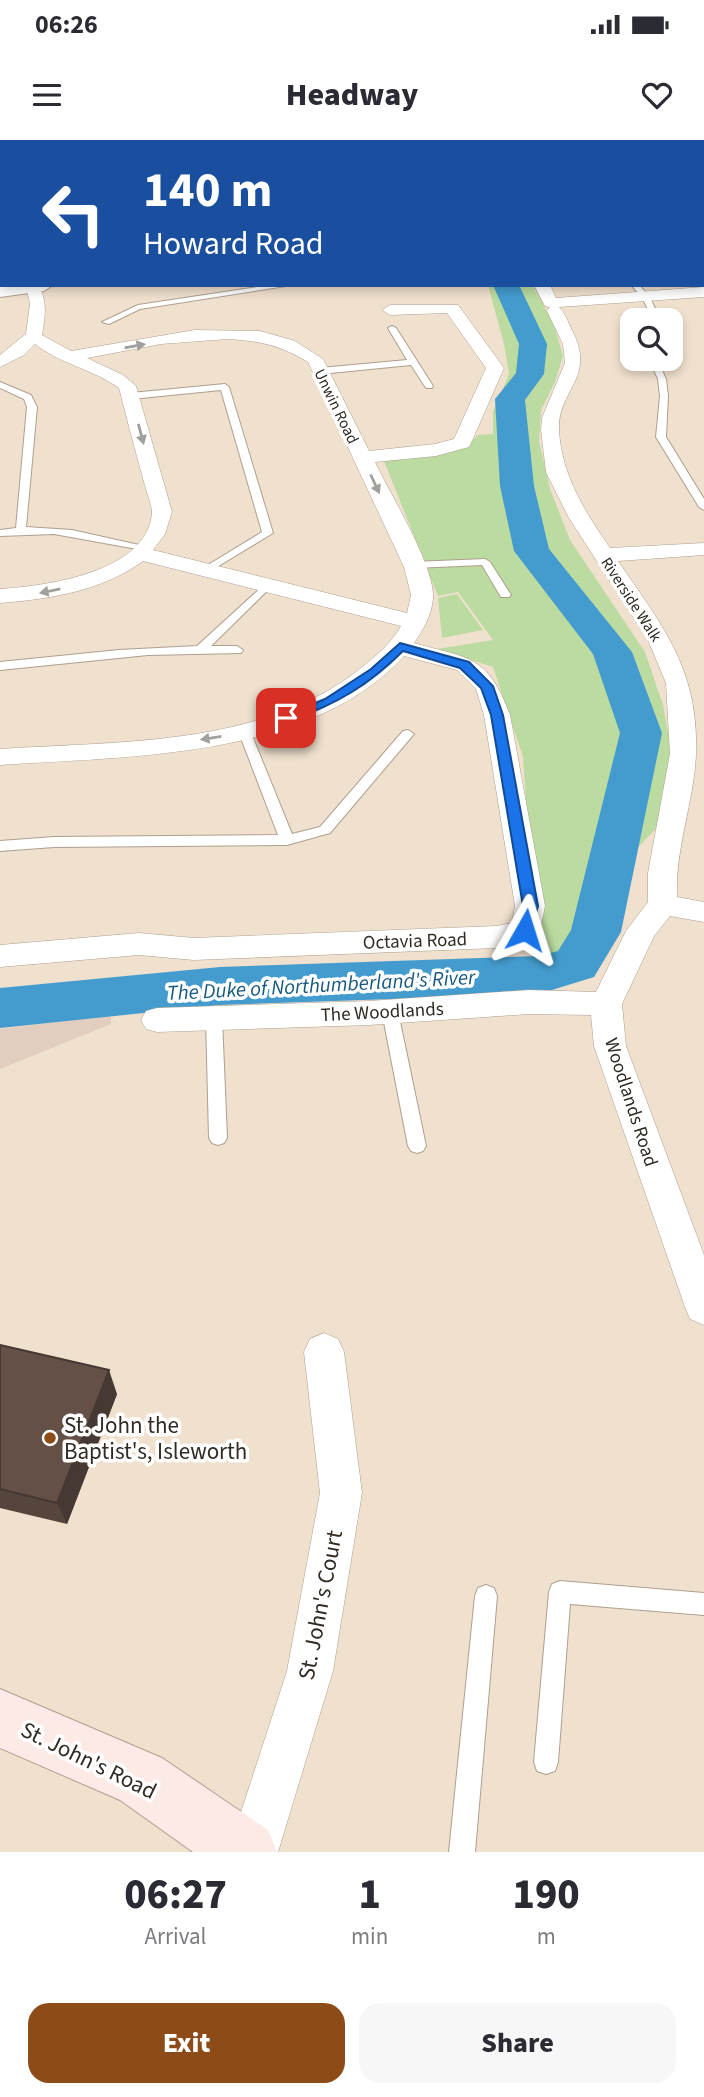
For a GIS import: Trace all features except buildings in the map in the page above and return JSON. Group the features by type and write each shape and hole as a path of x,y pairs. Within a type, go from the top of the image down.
{"main road":[{"name":"St. John's Road","path":"0,1718 141,1779 246,1852"}],"street":[{"path":"0,291 30,287"},
{"path":"0,362 18,351 34,336 38,312 35,291 37,287"},
{"name":"Riverside Walk","path":"543,287 571,344 574,363 551,418 550,430 556,472 579,519 660,640 678,683 683,754 662,873 663,904"},
{"path":"553,307 640,291 704,292"},
{"path":"391,319 452,308 474,307"},
{"path":"362,457 436,450 462,443 495,368 452,308"},
{"name":"Unwin Road","path":"67,358 199,335 226,334 283,341 302,349 315,359 414,565 422,596 407,634"},
{"path":"0,596 31,595 99,578 141,551 155,537 162,512 128,386 118,378 47,348 34,336"},
{"path":"603,555 704,548"},
{"path":"0,757 198,740 245,733 330,702 375,672 407,634 265,587 141,551"},
{"name":"Octavia Road","path":"0,956 139,944 194,949 496,937 525,930 530,906 497,715 487,686 465,665 407,634"},
{"path":"606,1004 641,931 663,904 704,912"},
{"name":"The Woodlands","path":"157,1020 390,1012 529,1002 606,1004"},
{"name":"Woodlands Road","path":"606,1004 610,1046 704,1307"},
{"name":"St. John's Court","path":"253,1852 310,1671 341,1493 324,1352"}],"lane":[{"path":"446,140 465,140"},
{"path":"628,140 642,140"},
{"path":"213,287 220,295"},
{"path":"106,322 138,307 274,287"},
{"path":"640,291 650,308"},
{"path":"391,319 429,386"},
{"path":"320,371 413,362"},
{"path":"658,371 664,396 661,437 704,506"},
{"path":"0,385 28,397 32,407 21,529"},
{"path":"131,396 225,387 268,533 207,570"},
{"path":"0,533 21,529 89,537 141,551"},
{"path":"414,565 485,562 505,596"},
{"path":"201,649 265,587"},
{"path":"0,666 201,649 237,650"},
{"path":"245,733 287,840"},
{"path":"0,846 54,842 287,840 325,830 408,734"},
{"path":"390,1012 416,1146"},
{"path":"214,1018 218,1138"},
{"path":"546,1762 560,1592 704,1604"},
{"path":"462,1852 486,1597"}],"shaded area":[{"path":"111,1015 111,1024 0,1069 0,1029"}],"green space":[{"path":"489,287 502,287 523,346 525,369 503,401 503,434 516,530 524,553 598,647 629,731 593,888 579,933 556,953 543,955 530,858 523,757 493,667 437,649 493,640 458,592 438,596 384,461 468,445 478,435 493,434 493,412 509,374"},
{"path":"514,287 533,287 553,322 563,356 555,382 541,410 539,441 550,489 570,540 645,652 663,705 672,755 658,826 629,857 622,853 650,734 619,648 551,567 539,537 521,450 520,412 535,378 541,347"},
{"path":"457,594 483,630 442,638 438,598"}],"waterway":[{"name":"The Duke of Northumberland's River","path":"0,1008 220,986 539,975 576,964 596,932 641,733 612,652 532,551 517,486 510,399 530,374 533,344 507,287"}],"place":[{"name":"St. John the Baptist's, Isleworth","path":"50,1438"}],"route":[{"path":"286,718 330,702 375,672 400,646 465,665 487,686 497,715 530,906 525,930"}]}
